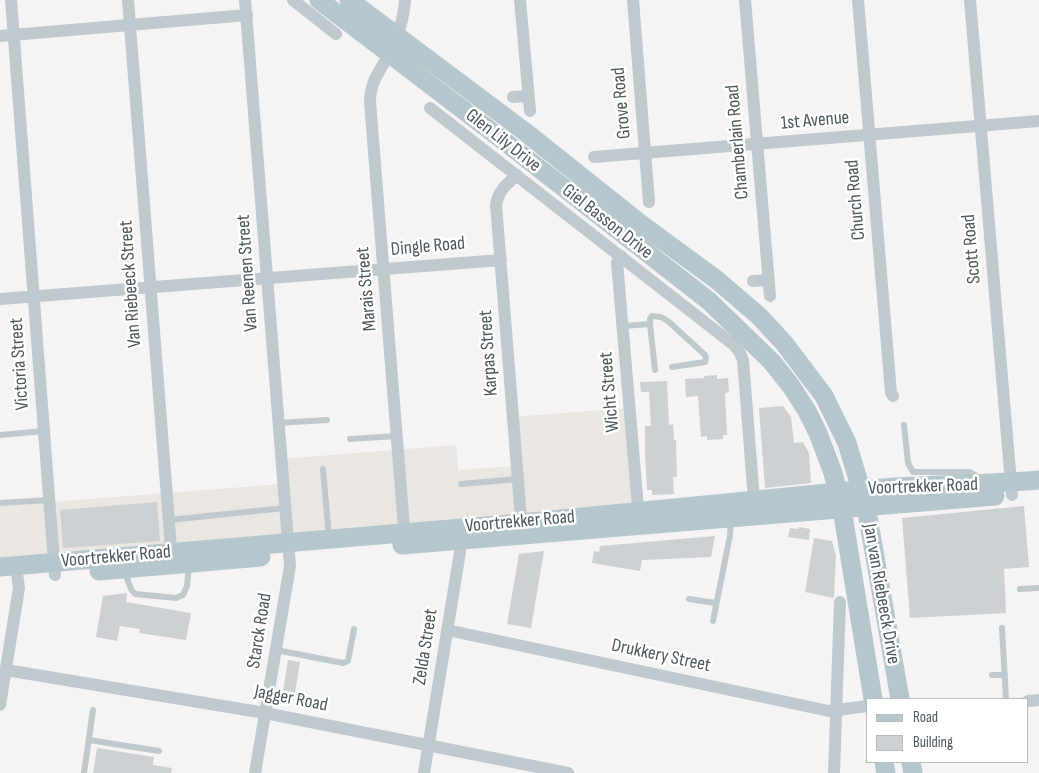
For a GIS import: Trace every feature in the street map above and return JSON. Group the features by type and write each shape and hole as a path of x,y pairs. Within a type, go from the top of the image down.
{"main road":[{"name":"Giel Basson Drive","path":"319,0 504,141 709,302 756,344 792,386 807,411 821,441 840,500"},
{"name":"Giel Basson Drive","path":"348,0 524,131 575,174 717,280 759,316 784,343 824,396 847,443 863,497"},
{"name":"Voortrekker Road","path":"863,497 949,500 1012,489 1039,480"},
{"name":"Voortrekker Road","path":"8,573 639,519 731,518 863,497 919,484 979,484 1039,492"},
{"name":"Jan van Riebeeck Drive","path":"863,497 900,698"},
{"name":"Voortrekker Road","path":"639,519 754,500 840,500"},
{"name":"Jan van Riebeeck Drive","path":"840,500 873,698"},
{"path":"874,555 879,522 887,513 926,508 949,500"},
{"name":"Voortrekker Road","path":"288,548 329,539 405,539"},
{"name":"Voortrekker Road","path":"54,569 124,569 177,560"}],"street":[{"name":"Victoria Street","path":"11,0 54,569"},
{"name":"Van Riebeeck Street","path":"128,0 169,520 177,560"},
{"name":"Van Reenen Street","path":"245,0 288,548"},
{"path":"293,0 336,34"},
{"name":"Marais Street","path":"404,0 402,20 396,37 373,81 370,95 405,539"},
{"path":"520,0 530,111"},
{"name":"Grove Road","path":"633,0 649,202"},
{"name":"Chamberlain Road","path":"745,0 770,296"},
{"name":"Church Road","path":"858,0 890,383 893,396"},
{"name":"Scott Road","path":"970,0 1012,489"},
{"path":"0,36 247,16"},
{"path":"513,97 528,96"},
{"name":"Glen Lily Drive","path":"430,108 734,345 743,360 754,500"},
{"name":"1st Avenue","path":"594,157 1039,121"},
{"name":"Karpas Street","path":"517,175 497,197 496,205 522,529"},
{"name":"Wicht Street","path":"621,256 617,262 639,519"},
{"name":"Dingle Road","path":"0,299 501,260"},
{"path":"753,281 769,280"},
{"name":"Zelda Street","path":"424,773 461,534"},
{"name":"Starck Road","path":"255,773 290,566 288,548"},
{"path":"0,705 19,588 8,573"},
{"path":"834,773 840,602"},
{"name":"Drukkery Street","path":"447,630 829,711 866,706"},
{"name":"Jagger Road","path":"6,670 265,713 568,773"}],"lane":[{"path":"655,370 650,324 652,316 661,317 687,337 705,355 705,362 672,367"},
{"path":"623,326 650,324"},
{"path":"278,423 327,420"},
{"path":"904,425 908,463 913,472 970,472 975,475 979,484"},
{"path":"0,435 44,432"},
{"path":"350,439 397,436"},
{"path":"324,469 329,539"},
{"path":"461,484 518,479"},
{"path":"0,503 49,500"},
{"path":"169,520 285,508"},
{"path":"713,621 730,535 731,518"},
{"path":"124,569 131,590 135,594 176,598 183,595 186,590 177,560"},
{"path":"1020,589 1039,588"},
{"path":"689,599 716,603"},
{"path":"1002,628 1006,698"},
{"path":"276,650 343,663 348,662 354,629"},
{"path":"992,676 1005,675"},
{"path":"84,773 93,710"},
{"path":"89,740 159,751"}],"shaded area":[{"path":"628,408 638,511 0,564 0,506 282,484 281,459 456,445 458,470 516,466 512,417"}],"building":[{"path":"717,375 717,379 728,378 729,392 725,393 727,435 723,435 723,439 707,440 707,436 701,437 698,396 686,397 685,379"},
{"path":"667,381 669,425 673,424 674,440 676,440 677,477 673,477 674,494 652,495 652,490 647,490 645,453 645,426 651,426 649,392 641,392 640,382"},
{"path":"783,406 791,417 794,443 803,442 809,453 811,483 765,488 759,408"},
{"path":"157,502 160,541 63,548 60,510"},
{"path":"1024,506 1029,567 1004,569 1006,613 910,618 902,518"},
{"path":"799,527 810,529 809,540 788,537 790,528 799,529"},
{"path":"715,536 711,557 642,560 640,571 592,563 594,551 599,552 600,546"},
{"path":"814,538 832,541 836,556 833,598 805,592"},
{"path":"544,551 531,628 507,624 519,554"},
{"path":"127,593 126,602 191,613 186,640 139,633 140,629 120,626 117,641 96,637 103,596"},
{"path":"288,660 300,662 294,700 282,698"},
{"path":"97,748 154,757 153,765 172,768 171,773 93,773"}]}
